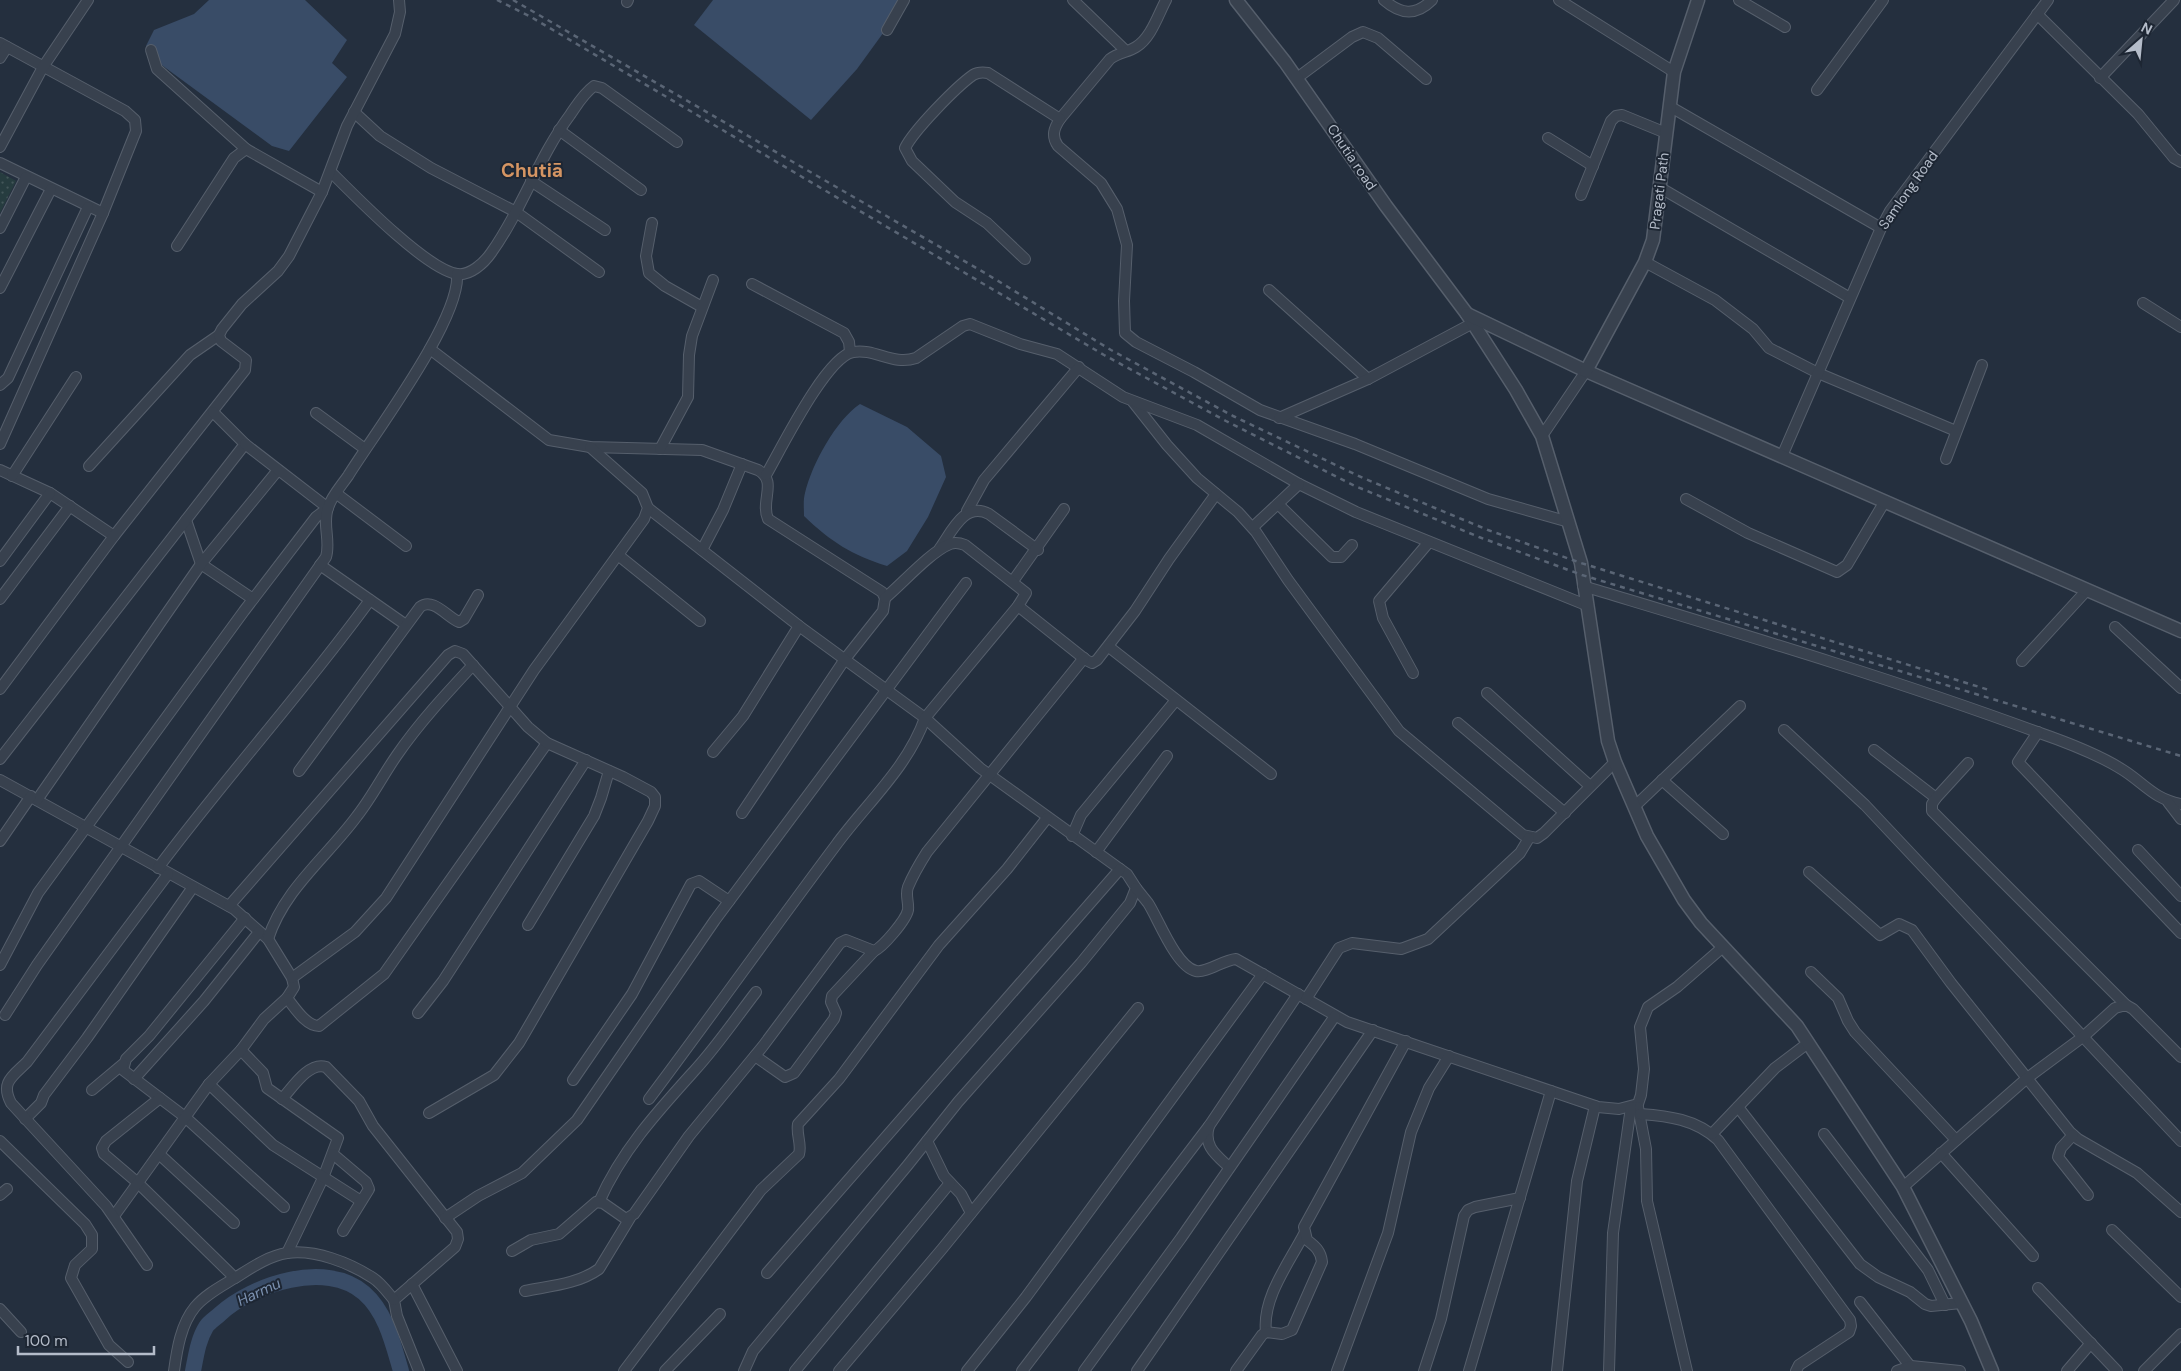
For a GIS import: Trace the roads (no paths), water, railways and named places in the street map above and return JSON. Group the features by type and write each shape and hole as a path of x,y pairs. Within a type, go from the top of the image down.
{"street":[{"path":"0,147 43,66 88,0"},
{"path":"89,466 190,355 219,335 242,304 284,264 331,172 346,126 395,34 400,12 399,0"},
{"path":"887,30 904,0"},
{"path":"1072,0 1125,50"},
{"path":"1166,0 1145,39 1134,48 1125,50 1110,59 1060,119 1054,129 1055,141 1107,191 1117,209 1128,245 1124,310 1126,333 1136,342 1194,372 1246,404 1279,418 1355,444 1488,499 1569,522"},
{"name":"Chutia road","path":"1236,0 1297,78 1386,206 1470,319 1516,390 1542,436 1581,563 1608,740 1615,762 1646,836 1675,886 1701,923 1797,1026 1903,1186 1961,1303 1992,1371"},
{"path":"1384,0 1401,12 1409,12 1432,0"},
{"path":"1559,0 1674,72"},
{"name":"Pragati Path","path":"1586,371 1645,262 1653,240 1674,72 1698,0"},
{"path":"1739,0 1785,27"},
{"path":"1817,90 1883,0"},
{"name":"Samlong Road","path":"1782,456 1850,298 1890,211 2048,0"},
{"path":"2100,78 2174,0"},
{"path":"2037,14 2138,114 2174,158 2181,162"},
{"path":"1297,78 1352,37 1363,32 1378,38 1426,79"},
{"path":"0,58 4,45 125,111 135,120 136,131 103,214 0,444"},
{"path":"151,50 157,68 246,149 322,192"},
{"path":"1025,259 987,222 955,202 912,161 905,148 943,104 974,74 982,72 988,73 1060,119"},
{"path":"331,172 413,247 447,270 457,274 467,273 480,266 491,255 559,130 586,92 594,86 602,88 677,142"},
{"path":"1669,106 1881,228"},
{"path":"354,112 380,136 431,168 516,212 599,272"},
{"path":"1581,195 1611,121 1616,116 1622,115 1666,133"},
{"path":"559,130 642,190"},
{"path":"1548,138 1593,166"},
{"path":"176,246 234,158 246,149"},
{"path":"0,163 103,214"},
{"path":"0,228 26,177"},
{"path":"531,181 604,230"},
{"path":"1659,186 1850,298"},
{"path":"0,288 51,189"},
{"path":"0,386 8,378 88,206"},
{"path":"652,223 646,256 649,273 665,286 702,307"},
{"path":"1645,262 1715,300 1753,329 1769,348 1818,373 1956,431"},
{"path":"0,965 38,893 253,599 316,517 328,508 430,349 452,301 458,284 457,274"},
{"path":"660,449 688,398 689,355 694,331 713,280"},
{"path":"752,284 844,333 849,342 850,352"},
{"path":"1269,290 1368,378"},
{"path":"2143,303 2181,326"},
{"path":"1279,418 1368,378 1470,319 2181,631"},
{"path":"766,475 829,368 850,352 859,351 898,361 907,361 916,358 954,331 970,324 1020,344 1057,354 1133,402 1166,412 1197,425 1299,484 1356,512 1586,605"},
{"path":"0,689 114,536 246,370 246,360 221,342 219,335"},
{"path":"430,349 549,440 590,447 702,450 742,464 766,475 769,482 765,512 768,519 882,592 885,598 883,611 845,659 742,814"},
{"path":"1946,459 1982,365"},
{"path":"936,553 968,511 984,480 1078,368"},
{"path":"1542,436 1586,371"},
{"path":"12,476 76,376"},
{"path":"1133,402 1167,446 1253,528 1288,580 1399,731 1457,777 1523,835 1529,838 1537,838 1544,833 1615,762"},
{"path":"213,412 245,444 328,508"},
{"path":"316,412 365,449"},
{"path":"0,759 245,444"},
{"path":"590,447 642,493 648,508 799,626 925,718 990,776 1120,869 1133,881 1136,888 1149,904 1171,946 1192,969 1198,971 1206,970 1217,963 1236,959 1335,1016 1373,1030 1595,1106 1619,1109 1636,1108 1676,1118 1705,1129 1712,1134 1850,1320 1849,1332 1799,1365 1796,1371"},
{"path":"702,550 723,510 742,464"},
{"path":"0,470 50,493 114,536"},
{"path":"0,841 34,798 201,564 278,470"},
{"path":"1253,528 1299,484"},
{"path":"0,561 50,493"},
{"path":"337,494 406,546"},
{"path":"1018,606 1092,663 1109,647 1216,494"},
{"path":"1686,499 1748,533 1837,572 1847,565 1885,502"},
{"path":"1278,504 1332,557 1341,557 1352,545"},
{"path":"0,599 70,506"},
{"path":"5,1015 320,565 329,547 328,508"},
{"path":"292,978 355,932 386,898 534,670 644,519 648,508"},
{"path":"1014,582 1038,550 1064,509"},
{"path":"968,511 981,510 989,514 1038,550"},
{"path":"186,520 201,564 253,599"},
{"path":"1412,673 1383,618 1379,600 1429,542"},
{"path":"649,1099 843,835 907,756 925,718 1018,606 1026,593 965,545 951,544 936,553 885,598"},
{"path":"618,555 700,620"},
{"path":"320,565 406,625"},
{"path":"445,1218 478,1196 522,1174 577,1120 730,901 966,583"},
{"path":"1583,586 1775,644 2038,732 2104,759 2124,771 2159,798 2181,804"},
{"path":"2022,661 2087,590"},
{"path":"299,771 406,625 425,603 431,603 459,622 464,618 478,595"},
{"path":"158,868 188,828 334,648 370,600"},
{"path":"713,752 743,716 799,626"},
{"path":"2115,627 2181,688"},
{"path":"1109,647 1271,774"},
{"path":"229,906 448,655 455,650 463,654 511,708 547,743 651,792 655,797 655,806 648,821 519,1042 494,1075 430,1113"},
{"path":"754,1056 785,1077 794,1073 834,1019 836,1013 831,1002 832,996 880,948 906,917 908,908 906,894 927,852 1084,658"},
{"path":"134,1079 263,935 288,898 358,816 397,755 435,706 473,665"},
{"path":"1488,693 1590,786"},
{"path":"1072,836 1081,815 1176,700"},
{"path":"1634,806 1740,706"},
{"path":"1458,723 1565,812"},
{"path":"1784,730 1865,805 2181,1141"},
{"path":"2038,732 2018,762 2181,933"},
{"path":"287,998 307,1021 314,1026 319,1026 384,974 547,743"},
{"path":"1874,750 1936,798"},
{"path":"1096,852 1167,756"},
{"path":"418,1013 443,981 586,760"},
{"path":"1968,763 1936,798 1932,804 1932,811 2126,1006 2181,1056"},
{"path":"528,925 594,816 609,771"},
{"path":"0,780 229,906 263,935 292,978 294,987 287,998 264,1019 241,1050 210,1084 114,1216"},
{"path":"1662,780 1723,834"},
{"path":"2168,802 2181,819"},
{"path":"624,1371 761,1190 799,1154 801,1147 797,1130 798,1124 839,1079 940,944 1007,869 1047,818"},
{"path":"1022,1371 1209,1126 1335,953 1344,945 1352,944 1401,949 1428,939 1515,857 1529,838"},
{"path":"2138,850 2181,896"},
{"path":"767,1273 1120,869"},
{"path":"1809,872 1880,935 1899,924 1904,924 1912,930 2026,1078 2073,1135 2137,1173 2181,1212"},
{"path":"148,1265 114,1216 4,1095 3,1088 6,1080 26,1062 168,874"},
{"path":"573,1080 632,994 691,884 699,882 730,901"},
{"path":"26,1119 41,1103 44,1095 87,1038 193,887"},
{"path":"744,1371 753,1351 958,1102 1081,963 1130,903 1136,888"},
{"path":"92,1090 123,1064 149,1036 245,918"},
{"path":"525,1291 576,1281 599,1269 630,1218 689,1136 754,1056 840,943 846,940 874,952"},
{"path":"1609,1371 1613,1233 1636,1108 1641,1095 1644,1069 1640,1027 1648,1007 1677,987 1723,947"},
{"path":"1811,972 1838,998 1855,1032 1956,1140"},
{"path":"967,1371 1026,1298 1263,974"},
{"path":"512,1251 531,1240 559,1234 596,1202 599,1202 613,1172 646,1124 696,1070 756,992"},
{"path":"1903,1186 2026,1078 2084,1036 2115,1008 2126,1006"},
{"path":"839,1371 1138,1008"},
{"path":"1084,1371 1335,1016"},
{"path":"1137,1371 1256,1202 1373,1030"},
{"path":"1266,1332 1282,1334 1292,1330 1322,1262 1322,1255 1307,1240 1304,1234 1304,1227 1406,1041"},
{"path":"1712,1134 1774,1068 1808,1044"},
{"path":"241,1050 262,1073 267,1088 336,1135 338,1141 323,1178 287,1253"},
{"path":"1337,1371 1388,1233 1411,1132 1429,1088 1450,1056"},
{"path":"123,1064 123,1070 186,1117 284,1207"},
{"path":"282,1099 315,1066 326,1067 359,1100 373,1126 457,1232 458,1239 454,1247 394,1300"},
{"path":"210,1084 273,1146 361,1201"},
{"path":"1470,1371 1551,1091"},
{"path":"160,1098 106,1141 102,1148 104,1154 138,1183 235,1278"},
{"path":"1557,1371 1577,1182 1595,1106"},
{"path":"1738,1107 1860,1264 1878,1277 1910,1292 1925,1304 1931,1306 1961,1303"},
{"path":"1636,1108 1646,1149 1647,1201 1687,1371"},
{"path":"1209,1126 1207,1134 1208,1145 1229,1168"},
{"path":"1824,1134 1928,1270 1944,1305"},
{"path":"2073,1135 2061,1148 2058,1157 2088,1195"},
{"path":"0,1141 62,1200 92,1235 92,1250 75,1265 71,1278 109,1345 128,1362"},
{"path":"927,1141 938,1165 950,1183 961,1194 971,1213"},
{"path":"1941,1153 2033,1256"},
{"path":"159,1154 234,1223"},
{"path":"333,1154 368,1185 369,1189 343,1230"},
{"path":"794,1371 950,1183"},
{"path":"1424,1371 1441,1319 1464,1216 1468,1210 1475,1207 1520,1198"},
{"path":"599,1202 620,1217 630,1218"},
{"path":"2112,1230 2181,1298"},
{"path":"1236,1371 1266,1332 1265,1320 1269,1302 1304,1234"},
{"path":"174,1371 178,1343 195,1306 210,1294 262,1261 287,1253 310,1254 342,1262 375,1279 394,1300 397,1316 419,1371"},
{"path":"412,1284 457,1371"},
{"path":"2038,1288 2117,1371"},
{"path":"1860,1302 1913,1369"},
{"path":"0,1309 21,1332"},
{"path":"665,1371 720,1314"},
{"path":"2144,1371 2181,1334"},
{"path":"2067,1371 2091,1343"},
{"path":"1897,1371 1913,1369 1960,1371"}],"water":[{"path":"209,0 305,0 347,40 332,63 347,77 289,151 272,146 148,55 146,46 154,30 194,14"},
{"path":"713,0 902,0 902,7 857,69 811,120 694,25"},
{"path":"860,404 907,427 941,456 946,477 928,517 907,551 887,566 842,547 804,516 805,493 819,456 842,421"}],"waterway":[{"name":"Harmu","path":"193,1371 203,1332 209,1323 220,1314 251,1293 270,1285 310,1277 330,1278 348,1283 364,1293 372,1301 388,1329 401,1371"}],"railway":[{"path":"497,0 531,17 1104,355 1226,421 1355,486 1479,537 1582,575 2181,756"},
{"path":"513,0 985,273 1111,350 1233,416 1363,478 1488,530 1581,563 1989,690"}],"district":[{"name":"Chutiā","path":"532,170"}]}
